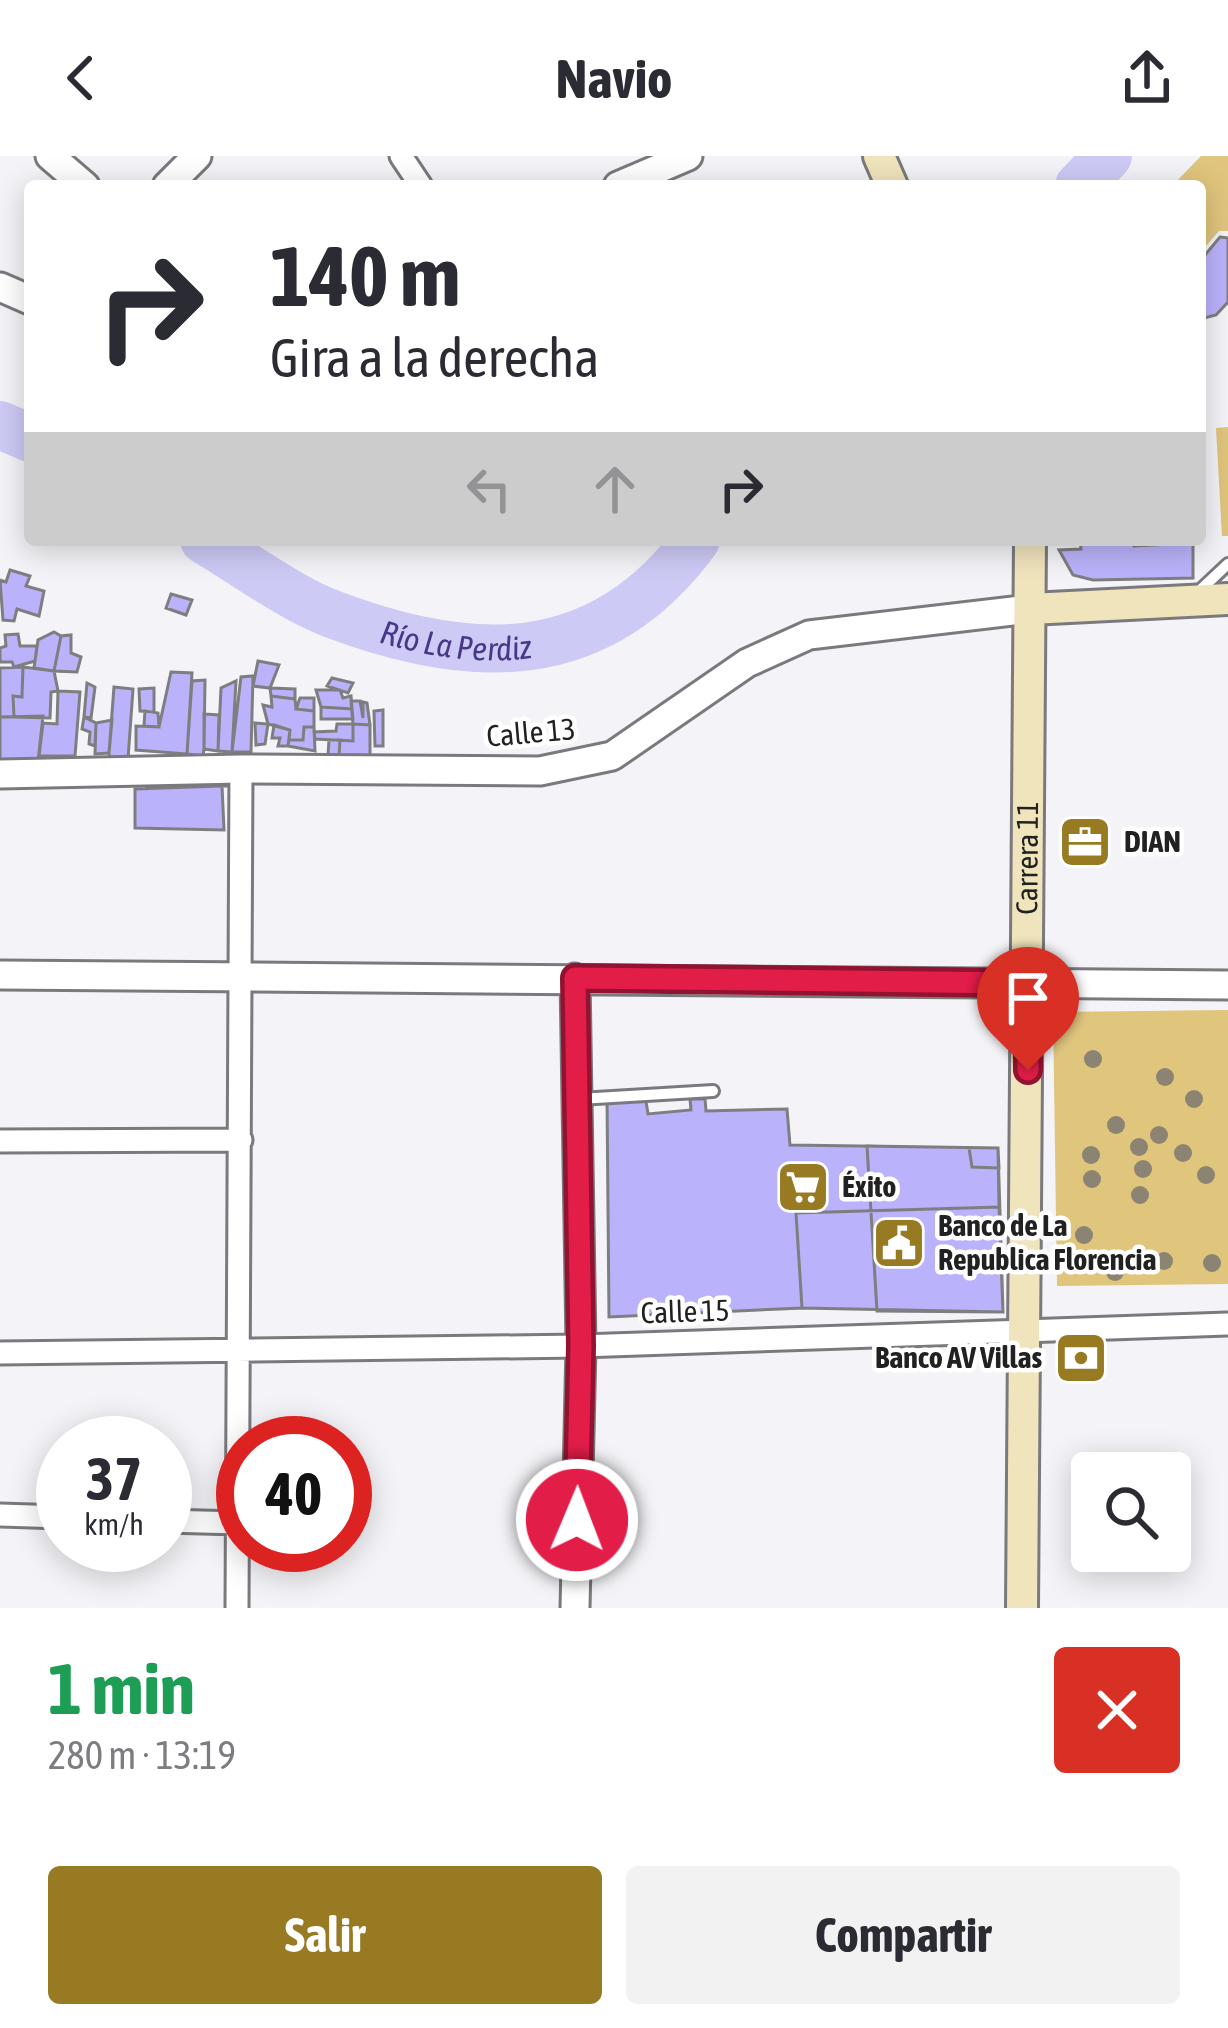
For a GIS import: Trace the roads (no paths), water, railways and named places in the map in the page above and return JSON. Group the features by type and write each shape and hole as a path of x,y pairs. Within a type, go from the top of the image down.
{"main road":[{"name":"Carrera 11","path":"1022,1608 1028,1329 1030,546"},
{"path":"1030,609 1228,599"}],"street":[{"path":"50,156 78,180"},
{"path":"173,180 197,156"},
{"path":"641,180 688,156"},
{"name":"Calle 13","path":"0,774 241,769 540,771 612,756 747,663 809,634 1030,609"},
{"path":"239,1416 241,769"},
{"path":"0,975 1228,985"},
{"path":"575,978 581,1346 575,1608"},
{"path":"0,1142 241,1140"},
{"name":"Calle 15","path":"0,1354 581,1346 1228,1324"},
{"path":"0,1515 36,1516"},
{"path":"237,1608 238,1572"}],"lane":[{"path":"1189,600 1228,563"},
{"path":"578,1099 713,1090"}],"waterway":[{"name":"Río La Perdiz","path":"1085,180 1108,156"},
{"name":"Río La Perdiz","path":"0,425 24,435"},
{"name":"Río La Perdiz","path":"214,546 332,614 434,643 483,648 530,646 576,635 618,614 659,583 691,546"}],"place":[{"name":"DIAN","path":"1085,842"},
{"name":"Éxito","path":"803,1187"},
{"name":"Banco de La Republica Florencia","path":"899,1243"},
{"name":"Banco AV Villas","path":"1081,1358"}]}
